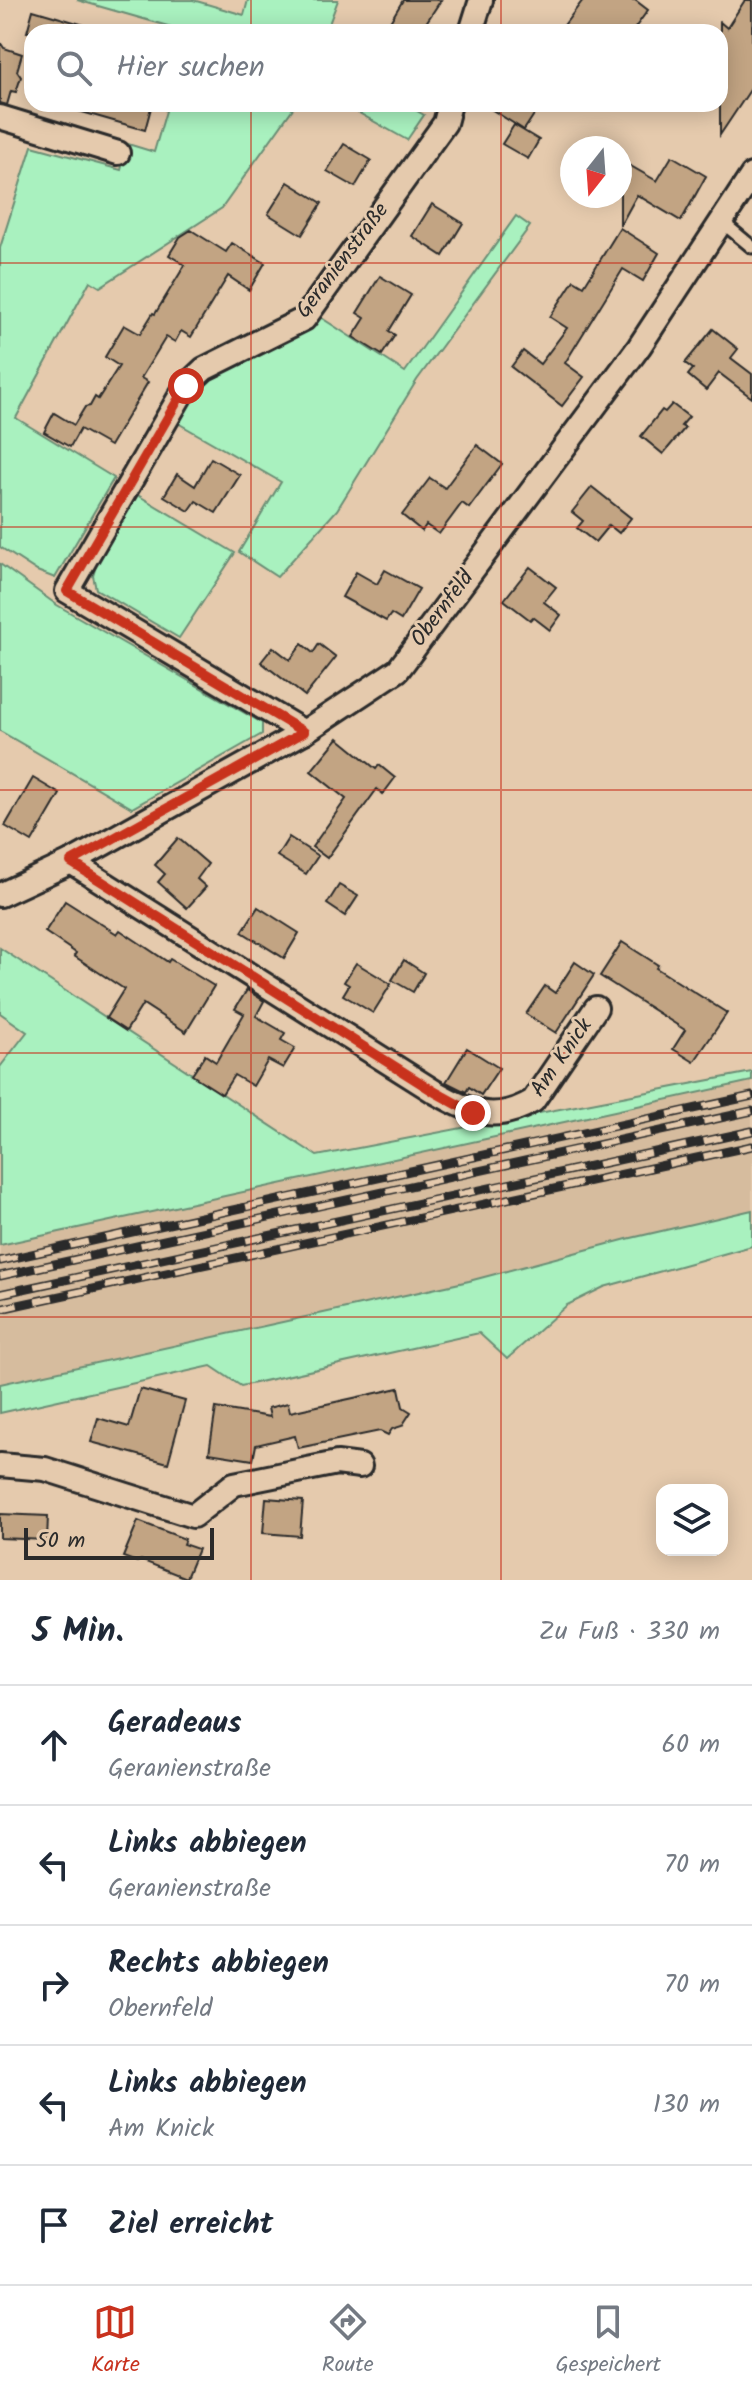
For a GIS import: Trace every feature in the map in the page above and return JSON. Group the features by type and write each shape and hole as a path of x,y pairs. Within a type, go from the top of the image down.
{"street":[{"path":"474,24 481,0"},
{"name":"Geranienstraße","path":"304,732 67,591 186,386 204,369 304,319 445,123 448,112"},
{"path":"0,117 118,153"},
{"name":"Obernfeld","path":"0,895 71,862 304,732 398,670 639,347 752,175"},
{"name":"Am Knick","path":"71,862 422,1084 473,1113 487,1115 520,1109 533,1101 596,1008"},
{"path":"0,1465 45,1469 193,1516 234,1484 337,1463 360,1466"}],"lane":[{"path":"722,222 752,247"}],"shaded area":[{"path":"752,1081 752,1210 469,1281 0,1384 0,1245"}],"green space":[{"path":"77,0 193,0 244,15 248,0 338,0 329,24 161,24"},
{"path":"166,112 290,112 222,208 100,287 90,281 16,418 114,478 55,578 37,571 0,547 0,248 32,146 121,170 128,144 154,152"},
{"path":"357,112 419,112 424,115 407,140"},
{"path":"516,216 530,226 417,380 337,510 277,577 239,552 281,482 176,422 203,380 307,329 320,317 405,372"},
{"path":"136,494 235,553 179,638 96,589 93,576 98,559"},
{"path":"0,564 57,605 262,723 262,734 132,808 0,731"},
{"path":"0,948 317,1156 752,1072 752,1081 0,1245 0,1067 27,1032 0,1013"},
{"path":"752,1210 752,1246 604,1287 567,1305 507,1359 479,1333 241,1386 211,1366 0,1413 0,1384 469,1281"}],"building":[{"path":"403,0 441,0 425,24 389,24"},
{"path":"583,0 635,0 648,10 638,24 565,24"},
{"path":"745,0 752,0 752,87 720,135 720,112 728,112 728,26"},
{"path":"33,10 81,24 29,24"},
{"path":"0,42 4,48 22,54 17,71 21,77 16,92 11,91 7,105 0,103"},
{"path":"82,112 150,112 145,130"},
{"path":"496,112 536,112 524,130"},
{"path":"514,125 539,140 528,159 502,144"},
{"path":"344,144 371,160 355,187 327,171"},
{"path":"672,156 706,176 681,221 637,195 632,204 632,167 657,181"},
{"path":"288,182 322,203 302,235 268,214"},
{"path":"432,204 463,223 443,256 412,236"},
{"path":"620,208 630,208 620,226"},
{"path":"620,228 659,253 643,281 623,269 565,363 584,377 562,406 511,367 523,351 540,364 567,328 550,317 574,280 584,286"},
{"path":"191,230 226,252 232,243 265,263 249,290 228,276 191,337 181,331 175,342 166,337 141,378 148,382 110,446 80,429 70,447 44,432 54,413 74,425 85,407 90,406 95,397 98,399 119,366 105,357 124,325 140,334 155,314 185,265 169,255 180,237"},
{"path":"380,276 411,295 389,331 395,335 382,355 353,337 365,318 357,313"},
{"path":"713,329 738,349 731,358 752,374 752,398 719,373 706,390 688,375 693,369 685,363"},
{"path":"672,404 689,417 681,426 685,428 663,454 641,436 662,410 665,412"},
{"path":"477,445 502,464 469,508 462,503 439,534 426,525 422,531 402,515 430,478 445,488"},
{"path":"211,458 240,475 216,513 196,501 189,511 164,496 177,474 195,486"},
{"path":"592,487 631,518 619,533 609,525 595,542 577,528 583,521 572,512"},
{"path":"530,567 556,587 544,602 561,615 550,630 533,617 530,620 504,600"},
{"path":"385,570 419,589 401,620 391,614 386,621 342,597 356,572 377,584"},
{"path":"302,644 313,653 319,644 336,657 305,696 261,662 273,647 290,660"},
{"path":"338,738 376,769 379,765 395,778 383,794 377,789 327,858 312,847 346,799 311,771"},
{"path":"33,778 60,794 32,842 5,826"},
{"path":"289,837 318,856 306,874 277,856"},
{"path":"178,838 208,864 197,879 206,887 187,908 158,882 165,874 155,865"},
{"path":"339,885 358,896 345,916 327,904"},
{"path":"65,901 117,934 120,930 168,962 170,959 214,986 186,1032 143,1004 126,1031 106,1018 124,989 74,956 76,953 45,932"},
{"path":"258,907 299,933 284,958 242,932"},
{"path":"622,942 658,965 656,968 727,1013 694,1062 673,1049 685,1030 600,976"},
{"path":"404,960 424,973 413,992 392,980"},
{"path":"575,962 594,975 556,1033 526,1014 545,986 555,993"},
{"path":"356,963 391,984 373,1013 343,995 349,985 344,982"},
{"path":"247,990 264,1001 256,1016 285,1033 281,1040 295,1048 283,1068 268,1060 253,1086 234,1075 222,1094 192,1075 205,1055 216,1062 244,1014 235,1009"},
{"path":"467,1048 499,1068 481,1095 469,1087 466,1092 446,1082"},
{"path":"399,1388 403,1407 411,1412 402,1426 392,1429 388,1435 380,1431 298,1448 295,1436 256,1445 253,1460 209,1453 216,1408 270,1417 268,1408 288,1403 290,1412"},
{"path":"140,1389 185,1401 168,1463 91,1442 98,1418 129,1427"},
{"path":"266,1498 303,1501 300,1536 263,1533"},
{"path":"0,1514 48,1516 47,1540 0,1538"},
{"path":"138,1521 185,1539 183,1544 198,1549 186,1578 141,1560 137,1562 123,1557"}],"railway":[{"path":"0,1261 752,1096"},
{"path":"0,1276 752,1111"},
{"path":"0,1294 752,1131"},
{"path":"0,1309 752,1146"}],"route":[{"path":"186,386 67,591 304,732 71,862 473,1113"}]}
